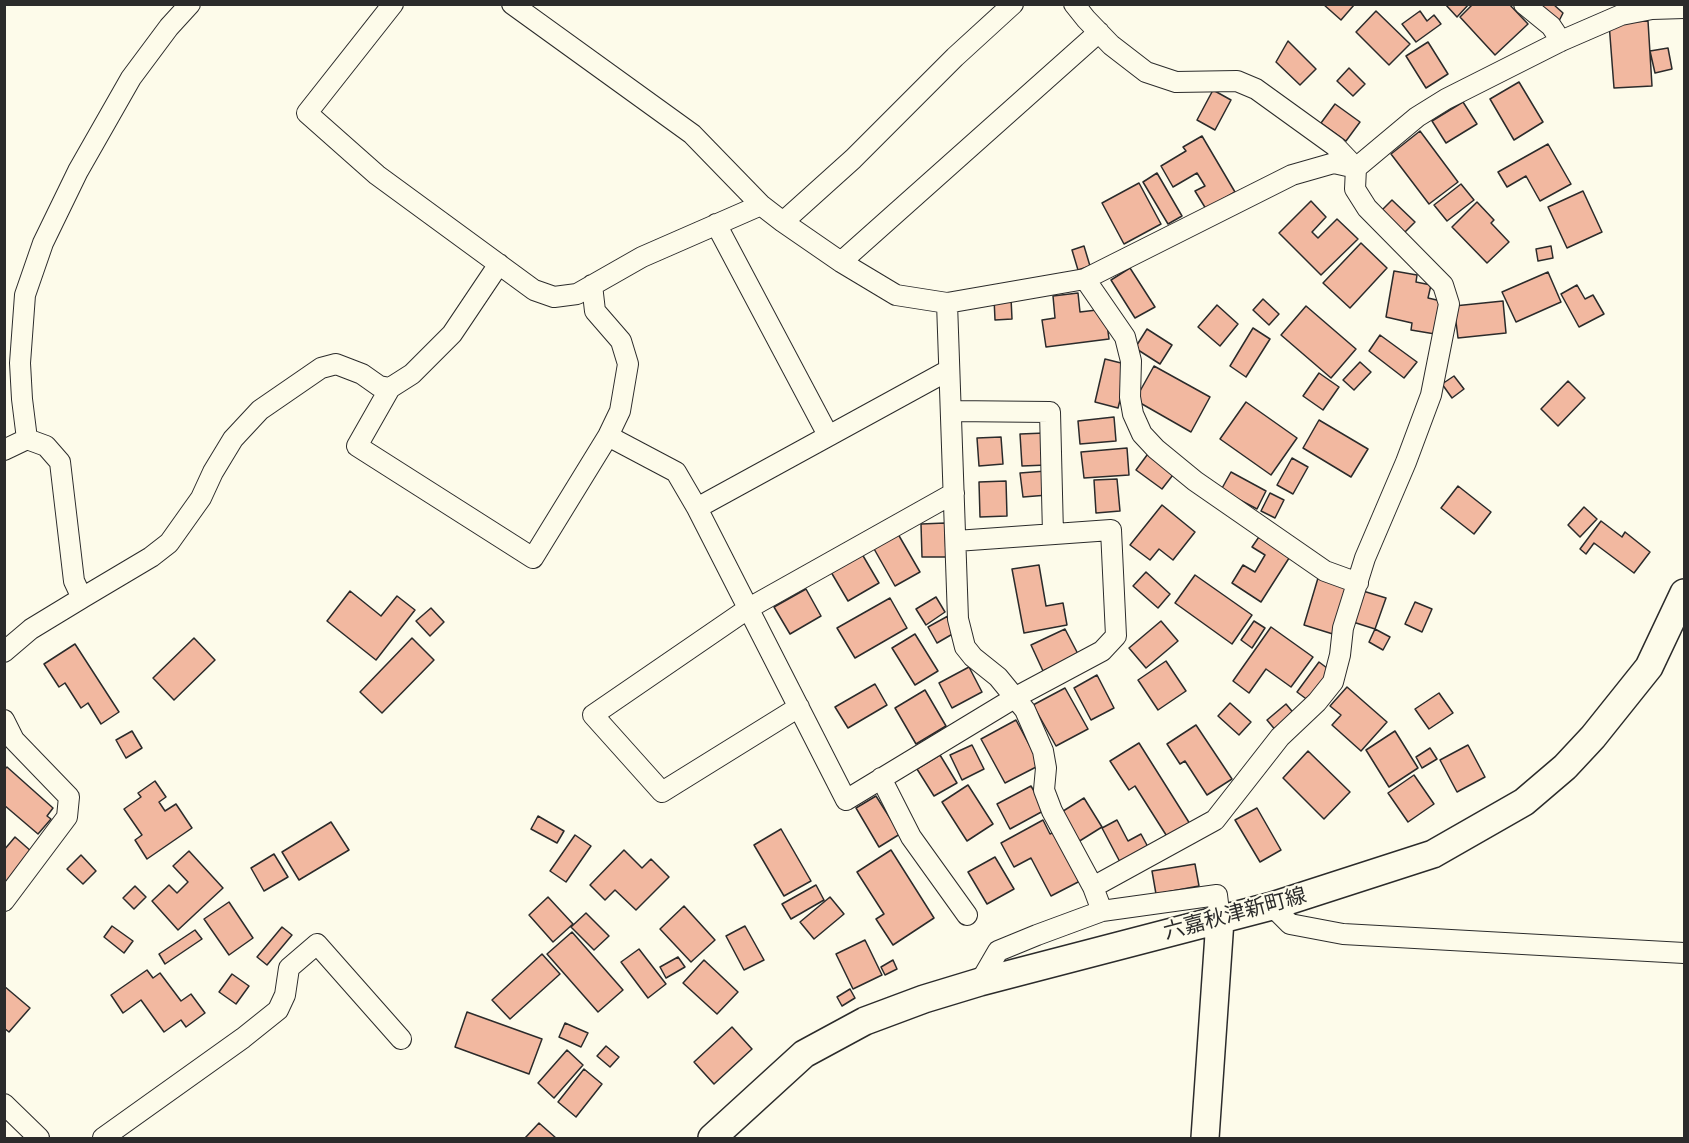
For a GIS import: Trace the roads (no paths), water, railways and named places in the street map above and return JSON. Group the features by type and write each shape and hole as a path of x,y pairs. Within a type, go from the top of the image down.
{"main road":[{"name":"六嘉秋津新町線","path":"712,1138 804,1054 865,1022 924,999 980,982 1272,906 1433,854 1524,802 1572,759 1649,667 1684,593"},
{"path":"1205,1138 1220,920"}],"street":[{"path":"27,439 22,399 12,358 25,295 43,243 78,171 131,78 169,27 190,4"},
{"path":"393,4 307,113 377,175 534,290 554,297 577,294 642,257 761,205"},
{"path":"512,4 692,134 761,205 783,222 841,262 896,295 947,303 1085,279 1292,175 1334,163 1356,168"},
{"path":"783,222 854,159 955,57 1013,4"},
{"path":"1074,4 1111,45 1146,72 1176,82 1237,81 1256,88 1335,146 1356,168 1355,189 1367,208 1443,285 1449,304 1431,395 1406,462 1365,558 1343,628 1340,655 1333,682 1317,702 1280,737 1215,820 1093,887"},
{"path":"1524,4 1551,26 1561,41"},
{"path":"1356,168 1417,117 1446,99 1561,41 1621,15 1651,7 1684,8"},
{"path":"841,262 1099,32"},
{"path":"716,224 828,435"},
{"path":"499,264 452,334 412,375 390,388 357,446 533,558 608,436 620,411 628,364 621,341 595,311 592,285"},
{"path":"1085,279 1125,337 1131,361 1130,397 1133,414 1142,434 1156,449 1195,481 1325,572 1358,583"},
{"path":"947,303 958,620 965,647 973,657 998,676 1025,710 1043,752 1046,768 1044,790 1052,811 1093,887 1102,911"},
{"path":"4,652 31,629 151,557 169,543 201,498 213,472 233,439 260,410 321,368 336,364 362,374 379,386 390,388"},
{"path":"697,508 950,370"},
{"path":"951,411 1050,412 1053,534"},
{"path":"608,436 676,472 697,508 846,800 1016,697 1102,651 1116,636 1111,530 956,541"},
{"path":"4,450 27,439 46,446 60,462 74,581 82,598"},
{"path":"799,707 662,792 593,714 748,608 954,493"},
{"path":"4,720 14,740 69,797 67,817 4,901"},
{"path":"881,778 911,837 967,915"},
{"path":"980,982 998,951 1102,911 1217,895 1220,920"},
{"path":"1272,906 1290,924 1343,934 1684,953"},
{"path":"103,1138 243,1038 278,1010 285,995 289,968 317,944 401,1039"},
{"path":"4,1104 39,1138"}]}
